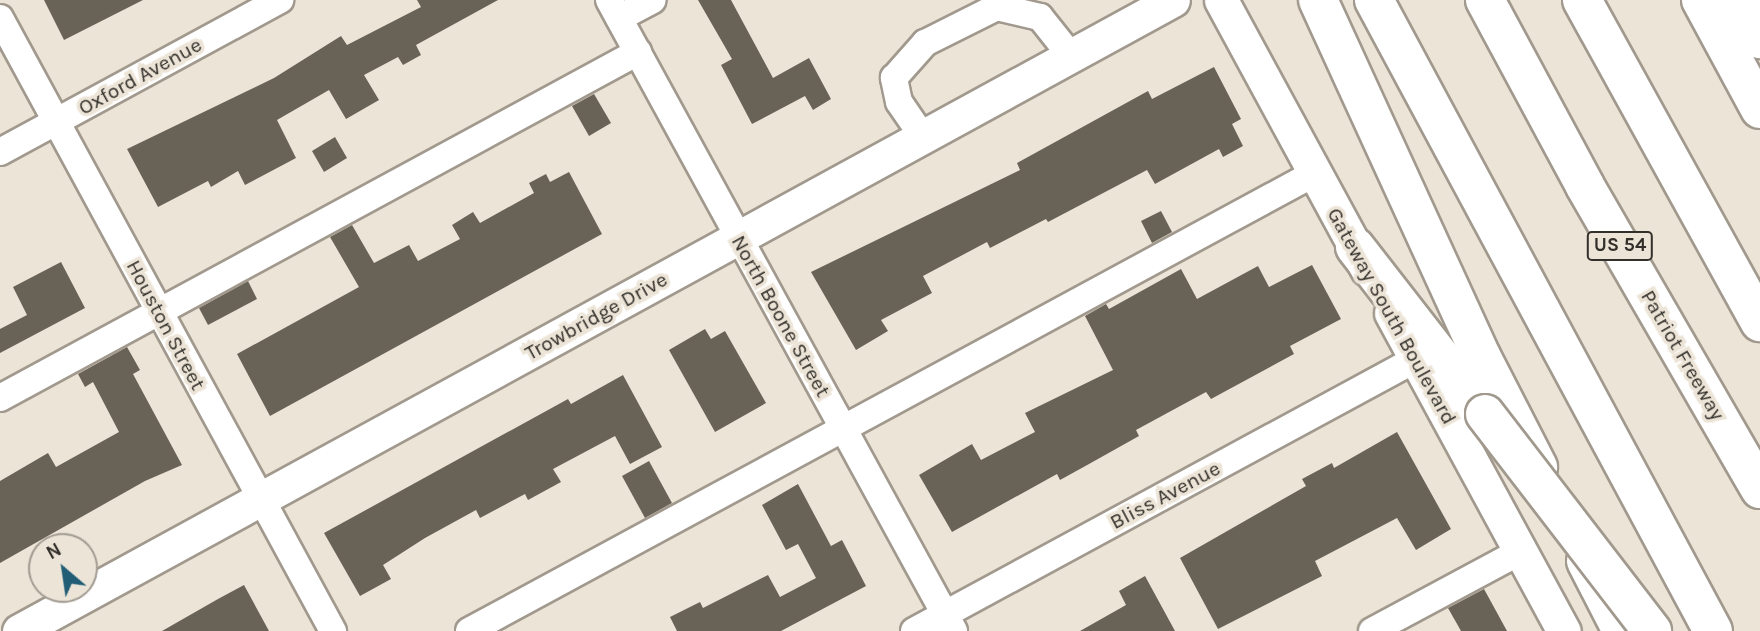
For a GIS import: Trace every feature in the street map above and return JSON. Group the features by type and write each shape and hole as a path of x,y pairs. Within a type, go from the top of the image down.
{"highway":[{"path":"1318,0 1481,356 1622,631"},
{"path":"1374,0 1713,631"},
{"name":"Patriot Freeway","path":"1485,0 1585,186 1760,489"},
{"path":"1582,0 1760,323"},
{"path":"1605,0 1617,64"},
{"path":"1701,0 1760,109"},
{"path":"1738,0 1760,39"},
{"path":"1355,247 1652,631"}],"main road":[{"name":"Trowbridge Drive","path":"19,631 1173,0"},
{"name":"Gateway South Boulevard","path":"1221,0 1564,631"}],"street":[{"name":"Oxford Avenue","path":"0,152 279,0"},
{"path":"614,9 653,0"},
{"path":"923,137 899,102 894,78 925,43 994,4 1040,17 1071,56"},
{"name":"North Boone Street","path":"614,9 949,623"},
{"name":"Houston Street","path":"0,18 333,631"},
{"path":"0,398 638,52"},
{"path":"469,631 1315,173"},
{"name":"Bliss Avenue","path":"914,631 949,623 1416,359"},
{"path":"1372,631 1521,551"}],"building":[{"path":"44,0 143,0 64,40"},
{"path":"417,0 498,0 416,45 421,55 403,65 398,57 364,75 379,100 346,119 329,90 277,120 296,158 245,185 238,171 211,187 208,181 158,207 127,149 274,78 341,36 347,45 421,7"},
{"path":"698,0 731,0 773,78 809,58 831,99 813,110 805,96 752,124 721,65 732,59"},
{"path":"1214,67 1241,119 1232,124 1243,146 1223,157 1219,149 1155,184 1147,170 1048,222 1046,219 990,248 987,242 923,276 932,293 881,320 888,331 856,350 811,272 1020,170 1017,163 1148,91 1152,99"},
{"path":"594,94 611,123 589,136 572,106"},
{"path":"335,137 347,158 324,172 312,151"},
{"path":"569,172 602,234 270,416 237,354 359,287 330,237 352,225 374,263 409,245 418,261 460,239 452,225 473,212 480,223 534,193 529,183 546,174 550,182"},
{"path":"1161,211 1172,232 1152,243 1141,221"},
{"path":"61,262 85,308 0,353 0,329 27,315 13,287"},
{"path":"1312,265 1341,319 1290,346 1294,354 1211,399 1206,392 1136,430 1139,436 1060,480 1057,474 952,532 919,475 972,444 981,460 1035,432 1025,413 1113,370 1085,316 1106,304 1109,309 1181,269 1197,299 1258,266 1269,287"},
{"path":"248,281 257,299 208,325 199,308"},
{"path":"705,329 711,339 725,331 766,403 715,432 669,350"},
{"path":"127,347 140,370 133,374 182,465 145,481 53,533 28,533 28,547 0,563 0,481 48,453 56,467 119,432 93,382 85,387 78,374"},
{"path":"623,375 662,447 630,464 615,436 553,469 561,482 528,500 525,494 480,518 476,510 425,538 383,565 391,579 360,596 324,533 568,399 571,404"},
{"path":"1397,432 1451,529 1416,550 1397,518 1315,561 1322,576 1218,629 1180,558 1306,486 1302,479 1332,463 1334,468"},
{"path":"649,461 672,503 645,518 622,476"},
{"path":"798,484 831,546 842,540 866,586 781,631 677,631 670,617 700,602 703,608 768,575 780,597 816,578 798,544 786,550 762,505"},
{"path":"1145,576 1175,631 1080,631 1126,605 1119,591"},
{"path":"244,585 269,631 162,631 218,599"},
{"path":"1484,589 1507,631 1461,631 1448,608"}]}
